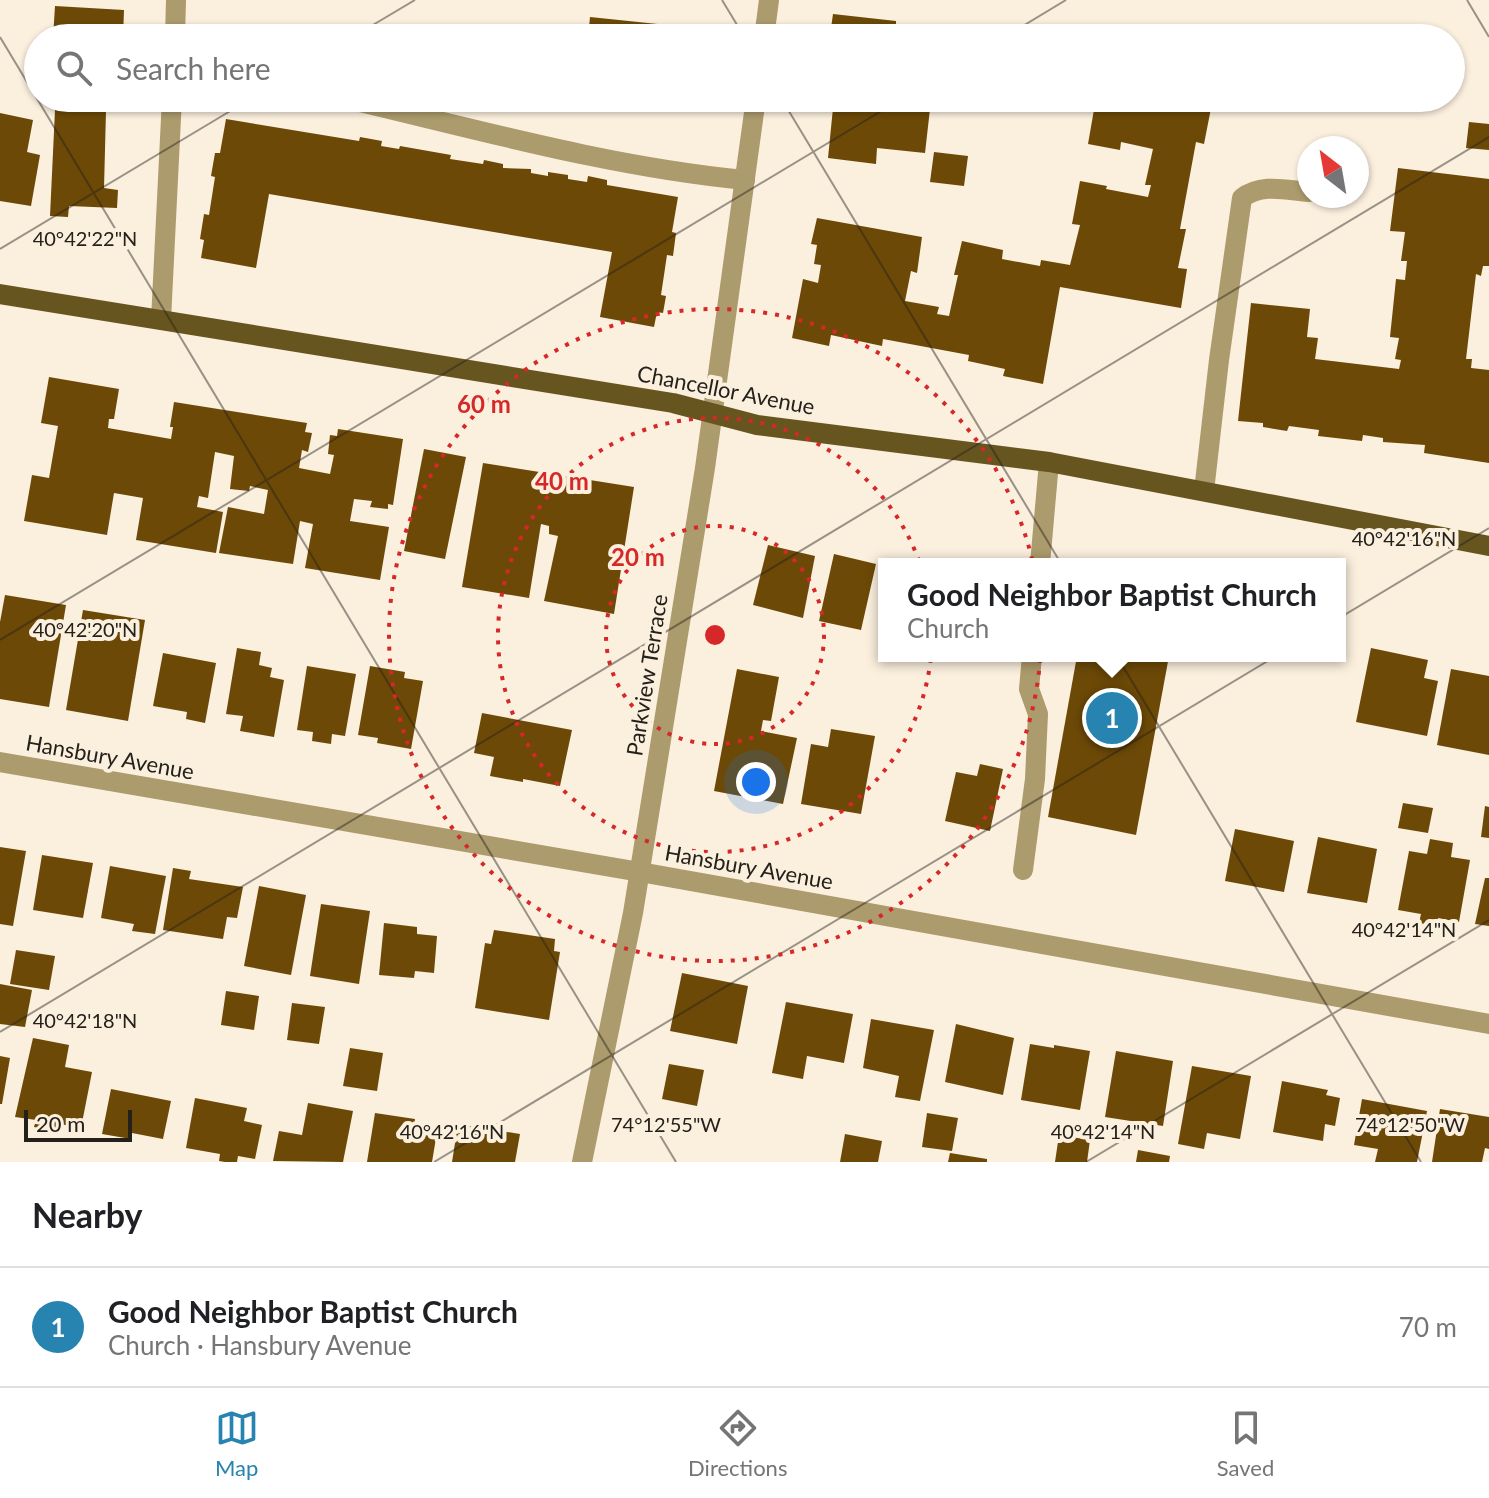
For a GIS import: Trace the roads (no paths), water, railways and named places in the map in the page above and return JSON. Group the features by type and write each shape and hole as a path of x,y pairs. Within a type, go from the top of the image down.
{"main road":[{"name":"Chancellor Avenue","path":"0,294 658,401 757,425 1049,462 1489,546"}],"street":[{"path":"175,24 176,0"},
{"path":"766,24 769,0"},
{"path":"161,320 171,112"},
{"path":"402,112 687,175 745,180"},
{"name":"Parkview Terrace","path":"582,1162 640,872 721,363 754,112"},
{"path":"1204,491 1242,198 1251,191 1264,188 1297,191"},
{"path":"1041,558 1049,462"},
{"path":"1023,870 1035,779 1038,714 1029,689 1031,662"},
{"name":"Hansbury Avenue","path":"0,762 640,872 1489,1024"}],"place":[{"name":"Good Neighbor Baptist Church","path":"1112,718"}]}
